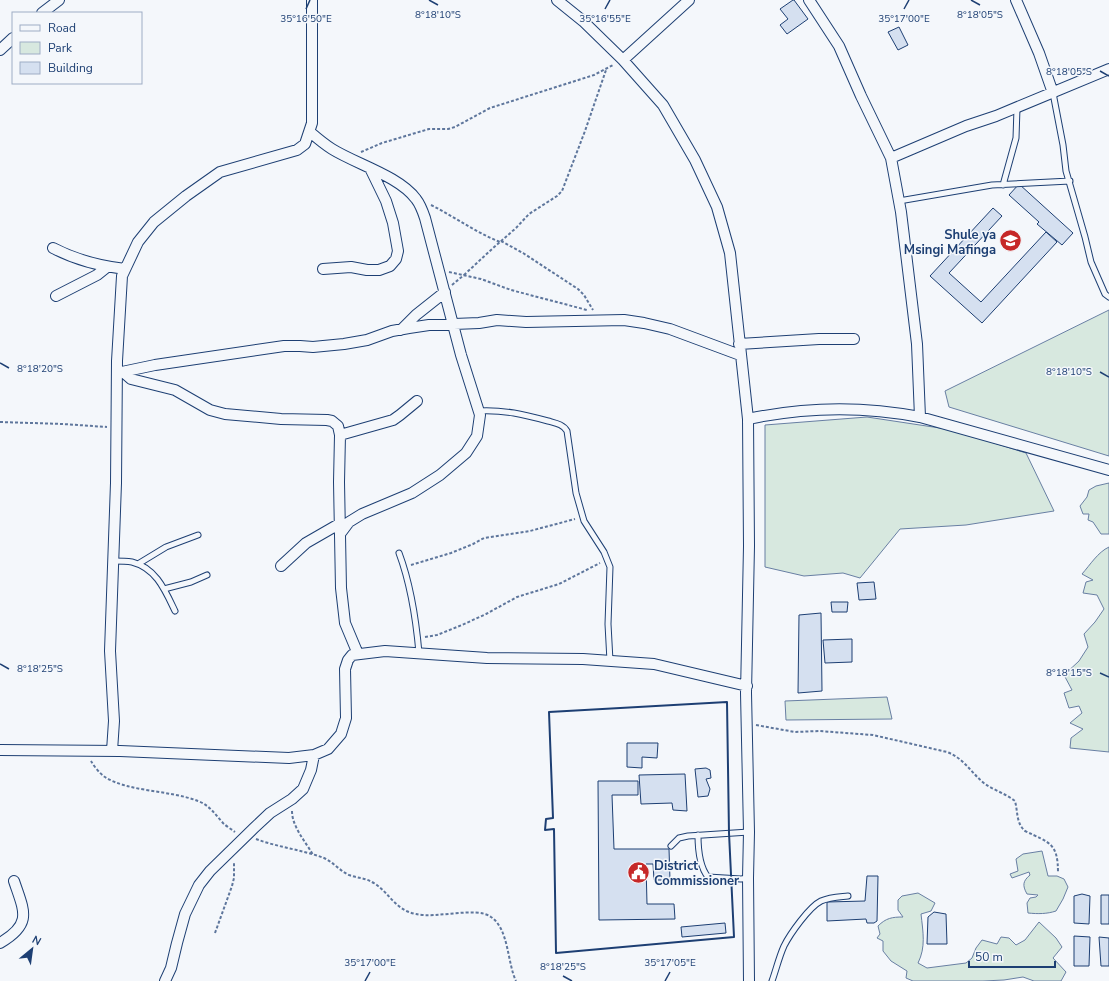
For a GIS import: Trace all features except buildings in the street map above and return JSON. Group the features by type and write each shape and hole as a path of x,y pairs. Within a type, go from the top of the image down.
{"street":[{"path":"112,751 114,721 110,651 122,276 138,242 154,222 186,196 220,172 297,150 305,144 312,123 312,0"},
{"path":"557,0 583,21 622,59 663,105 695,160 717,207 730,253 748,418 749,546 747,723 750,832 748,878 749,981"},
{"path":"622,59 689,0"},
{"path":"809,0 839,46 891,158 899,201 917,344 920,417"},
{"path":"1016,0 1034,41 1053,93"},
{"path":"43,12 52,2"},
{"path":"0,50 12,39"},
{"path":"891,158 966,126 1017,108 1109,69"},
{"path":"281,566 306,544 340,529 362,514 412,493 440,475 466,453 477,436 480,415 461,355 425,218 417,199 407,189 332,149 310,132"},
{"path":"323,269 351,267 367,270 379,270 390,266 396,259 398,252 393,223 386,201 370,168"},
{"path":"53,248 86,262 107,267 125,269"},
{"path":"56,296 97,275 107,267"},
{"path":"401,330 445,290"},
{"path":"120,372 155,365 284,346 313,347 344,344 367,340 392,331 429,325 479,323 497,320 526,322 624,320 670,329 740,355"},
{"path":"739,344 819,339 854,339"},
{"path":"120,372 131,379 175,390 210,410 225,414 280,419 327,420 332,421 338,426 340,435 341,588 345,623 358,654"},
{"path":"340,435 393,420 400,416 417,401"},
{"path":"748,418 805,410 862,410 894,412 920,417 1109,470"},
{"path":"0,750 112,751 289,758 314,755 328,749 342,734 346,718 345,668 348,660 352,655 385,651 487,658 583,658 654,664 747,686"},
{"path":"166,981 171,968 185,914 199,885 245,836 270,813 292,799 303,788 311,770 314,755"},
{"path":"0,943 14,935 20,927 23,919 23,907 14,881"}],"lane":[{"path":"1053,93 1063,144 1066,171 1070,181 1091,262 1105,294 1109,297"},
{"path":"1003,185 1016,138 1017,108"},
{"path":"899,201 992,185 1070,181"},
{"path":"479,410 515,412 561,425 565,428 568,435 576,493 583,517 610,567 608,624 610,660"},
{"path":"138,564 166,547 198,535"},
{"path":"399,553 409,585 419,653"},
{"path":"113,561 132,562 143,566 153,573 161,582 175,611"},
{"path":"164,589 191,582 207,575"},
{"path":"672,846 679,838 688,836 750,832"},
{"path":"698,835 698,849 702,865 708,877 748,878"},
{"path":"772,981 784,945 811,909 819,902 831,897 848,896"}],"path":[{"path":"348,157 382,143 429,129 448,129 455,127 490,108 594,75 622,59"},
{"path":"445,290 516,228 529,214 557,196 562,191 585,131 606,69"},
{"path":"417,199 448,213 472,229 501,241 523,253 578,289 584,295 593,311 511,290 481,279 439,269"},
{"path":"0,422 116,427"},
{"path":"404,568 450,553 484,538 530,531 583,517"},
{"path":"418,639 437,635 462,625 517,597 559,584 607,560"},
{"path":"747,723 795,732 819,731 873,735 947,752 956,756 963,761 983,782 1014,801 1018,820 1022,828 1047,842 1056,850 1058,859 1058,873"},
{"path":"86,751 94,766 104,777 122,785 197,800 206,804 224,824 245,836 324,859 350,876 373,883 394,903 406,911 429,916 476,912 483,913 491,917 500,925 516,981"},
{"path":"298,793 292,808 292,817 296,827 314,856"},
{"path":"215,933 234,878 234,847"}],"green space":[{"path":"1109,310 1109,456 949,407 945,391"},
{"path":"867,417 953,430 1026,453 1054,511 966,525 900,529 860,578 843,573 804,576 765,567 765,425"},
{"path":"1109,483 1109,534 1101,534 1093,522 1088,520 1089,514 1083,514 1080,506 1087,497 1089,490 1096,486"},
{"path":"1109,547 1109,752 1070,748 1071,738 1083,729 1070,723 1082,713 1079,706 1069,708 1064,693 1072,690 1064,675 1079,661 1088,647 1084,634 1104,609 1097,595 1083,593 1086,582 1093,580 1082,574 1098,555"},
{"path":"887,697 892,719 786,720 785,701"},
{"path":"1042,851 1048,876 1057,876 1064,879 1068,887 1056,911 1042,914 1028,913 1027,903 1030,898 1038,895 1027,894 1025,891 1024,883 1030,875 1029,872 1012,878 1010,874 1018,871 1016,859 1023,854"},
{"path":"918,893 935,903 931,911 921,914 923,945 921,957 918,963 927,968 966,963 972,958 976,948 982,940 997,944 1001,937 1009,938 1016,945 1025,940 1039,922 1056,938 1062,947 1053,958 1066,972 1061,981 1034,981 1023,977 983,981 913,981 906,978 907,971 891,961 883,951 883,941 877,938 880,934 878,926 889,918 903,917 898,910 898,900 902,896"}],"wall":[{"path":"727,702 729,833 734,937 556,953 554,829 545,830 546,819 553,818 549,712 727,702"}],"place":[{"name":"Shule ya Msingi Mafinga","path":"1011,241"},
{"name":"District Commissioner","path":"638,872"}]}
